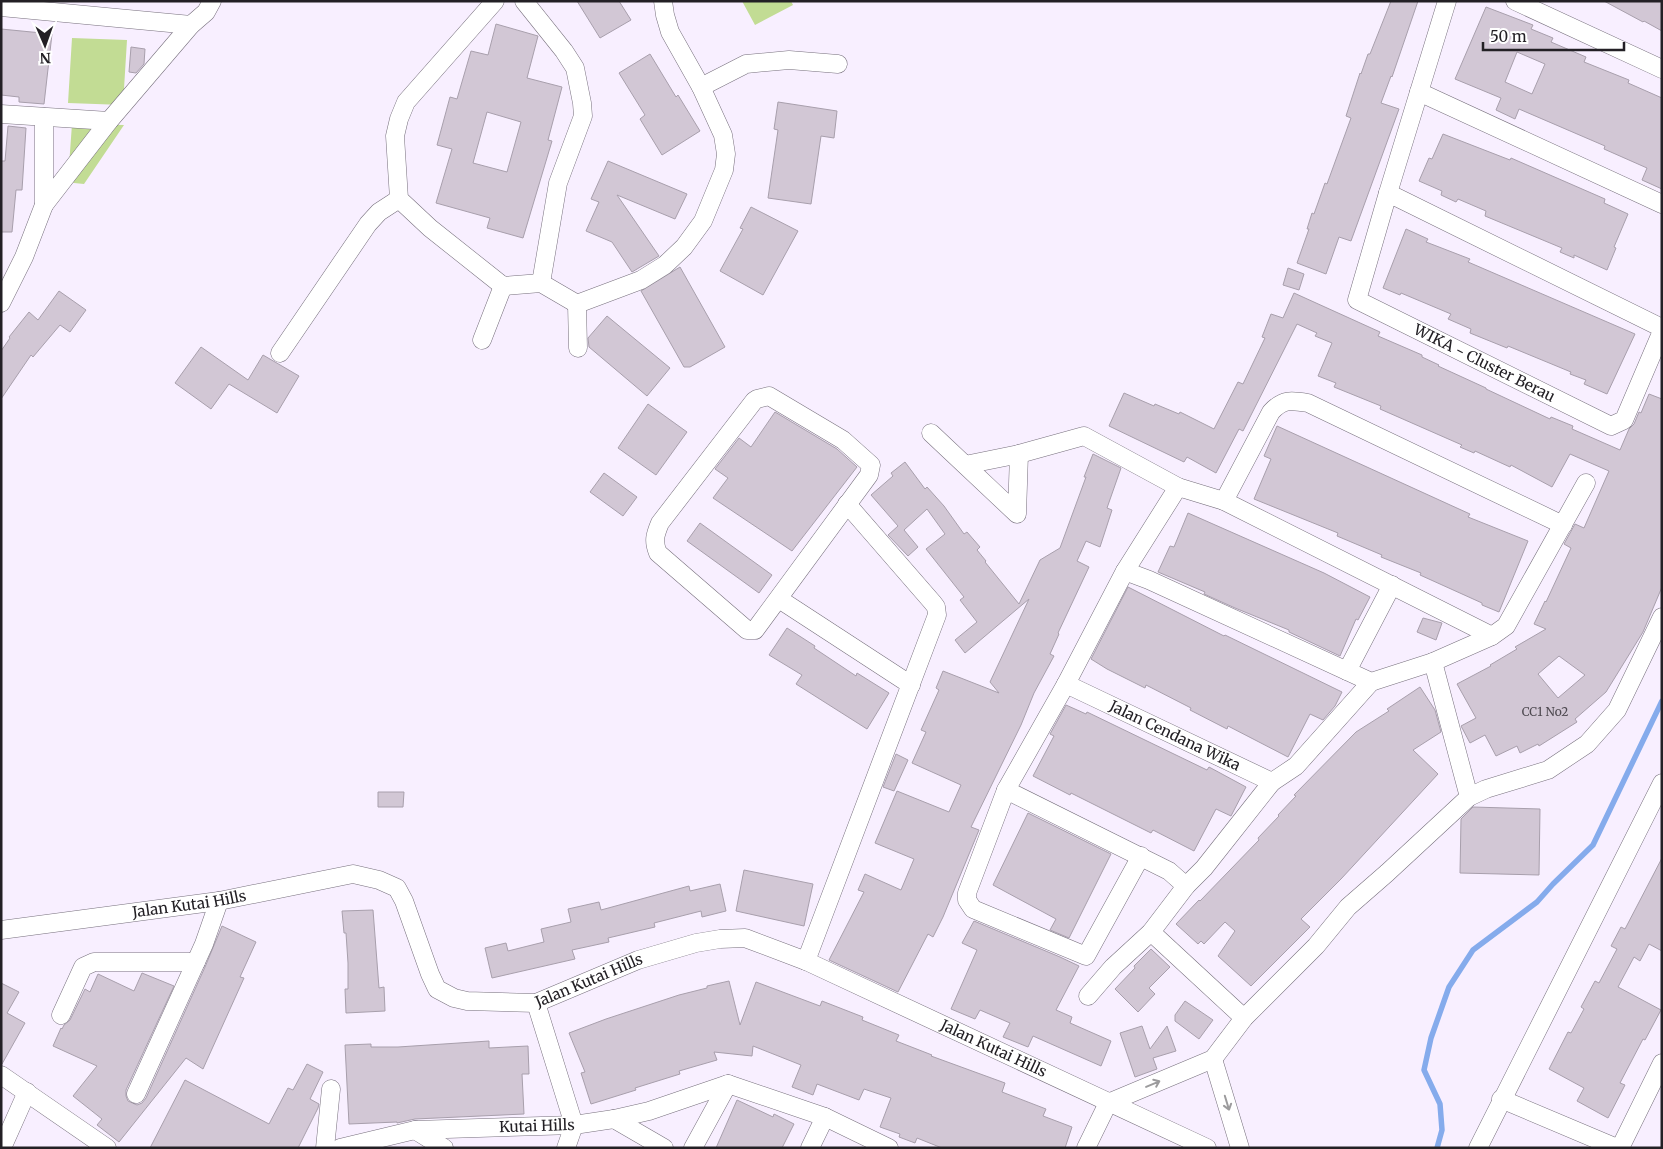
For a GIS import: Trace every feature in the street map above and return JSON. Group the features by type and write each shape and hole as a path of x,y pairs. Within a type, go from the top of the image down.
{"street":[{"path":"1,303 24,257 44,205 109,121 192,25 206,12 212,1"},
{"path":"495,1 406,102 398,119 395,136 400,199 430,228 503,286 541,283 577,304"},
{"path":"524,1 576,68 583,116 558,183 541,283"},
{"path":"577,304 642,280 665,265 684,247 703,221 724,170 726,154 723,135 701,86 670,32 663,1"},
{"name":"WIKA - Cluster Berau","path":"1388,193 1662,330 1624,420 1612,426 1357,300 1388,193 1447,1"},
{"path":"1515,1 1662,69"},
{"path":"1,7 192,25"},
{"path":"701,86 746,64 789,60 838,64"},
{"path":"1419,92 1662,204"},
{"path":"1,114 109,121"},
{"path":"44,117 44,205"},
{"path":"280,353 368,224 379,212 400,199"},
{"path":"482,340 503,286"},
{"path":"577,304 578,348"},
{"path":"769,396 843,440 871,465 869,475 847,504 755,630 747,630 658,553 654,543 655,534 660,523 754,401 763,397 769,396"},
{"path":"1224,502 1271,412 1278,404 1291,400 1308,403 1563,524"},
{"path":"932,433 1017,514 1019,454"},
{"path":"965,465 1019,454 1084,436 1178,487 1224,502 1492,636"},
{"path":"1088,996 1113,967 1151,932 1186,886 1204,868 1272,782 1296,766 1372,682 1433,662 1492,636 1506,626 1586,483"},
{"path":"1113,967 973,909 967,900 967,893 1006,790 1066,684 1125,571 1178,487"},
{"path":"806,961 936,615 936,607 847,504"},
{"path":"1125,571 1149,580 1372,682"},
{"path":"1347,671 1392,585"},
{"path":"779,599 911,685"},
{"path":"1086,1148 1108,1103 1213,1059 1244,1018 1316,946 1348,907 1469,797 1486,788 1548,770 1587,744 1617,710 1662,617"},
{"path":"1433,662 1469,797"},
{"name":"Jalan Cendana Wika","path":"1066,684 1272,782"},
{"path":"1478,1148 1501,1099 1662,783"},
{"path":"1006,790 1141,856 1169,871 1186,886"},
{"path":"1086,956 1141,856"},
{"name":"Jalan Kutai Hills","path":"1,930 219,901 354,874 379,880 397,888 404,901 437,989 454,998 467,1001 536,1003 638,960 696,943 720,939 745,938 806,961 1207,1148"},
{"path":"136,1094 196,962 219,901"},
{"path":"1151,932 1244,1018"},
{"path":"61,1015 86,964 94,962 196,962"},
{"path":"536,1003 574,1125 566,1148"},
{"path":"1213,1059 1240,1148"},
{"path":"1501,1099 1619,1148 1662,1063"},
{"path":"1,1075 107,1148"},
{"path":"693,1148 728,1084 825,1117 889,1148"},
{"name":"Kutai Hills","path":"340,1148 415,1130 574,1125 614,1119 649,1110 728,1084"},
{"path":"325,1148 332,1089"},
{"path":"2,1148 27,1092"},
{"path":"810,1148 825,1117"},
{"path":"614,1119 664,1148"},
{"path":"415,1130 444,1148"}],"green space":[{"path":"742,1 791,1 793,5 755,25"},
{"path":"72,38 127,40 123,105 68,103"},
{"path":"72,124 124,125 84,184 68,180"}],"building":[{"path":"577,1 619,1 631,20 600,38"},
{"path":"1391,1 1418,1 1381,103 1399,109 1351,241 1339,237 1326,274 1297,263 1309,229 1307,229 1312,213 1314,214 1325,183 1327,184 1351,118 1346,116 1360,73 1368,54 1370,54"},
{"path":"1604,1 1662,1 1662,31 1643,22"},
{"path":"1486,7 1533,25 1531,29 1553,38 1551,42 1586,57 1584,62 1629,80 1628,83 1662,98 1662,189 1642,180 1647,168 1604,149 1605,146 1519,109 1515,119 1496,110 1501,98 1455,79","holes":["1517,52 1545,64 1532,94 1505,82"]},
{"path":"496,24 538,36 527,78 562,87 548,140 552,141 523,238 487,228 490,218 436,203 452,149 437,145 450,97 457,99 471,51 488,55","holes":["487,112 521,122 507,172 473,163"]},
{"path":"1,29 52,34 44,104 19,102 19,97 1,95"},
{"path":"131,47 145,49 144,64 136,73 129,72"},
{"path":"650,54 676,97 678,95 700,131 662,155 640,119 645,115 619,73"},
{"path":"778,102 837,111 834,138 821,136 811,204 768,198 778,130 774,129"},
{"path":"8,126 26,128 22,190 16,190 12,232 1,232 1,161 5,161"},
{"path":"1443,134 1510,160 1511,158 1605,199 1604,203 1628,214 1614,247 1616,248 1607,270 1574,255 1574,258 1560,252 1562,248 1485,216 1486,211 1458,199 1456,202 1441,195 1442,191 1419,181 1429,158 1432,159"},
{"path":"608,161 687,194 675,219 617,195 659,256 632,272 612,242 586,231 599,202 591,199"},
{"path":"751,207 798,231 763,295 720,271 743,229 740,228"},
{"path":"1406,229 1428,239 1426,242 1470,259 1468,262 1635,334 1607,394 1584,384 1586,380 1570,374 1571,372 1508,346 1507,348 1470,333 1471,329 1448,319 1451,314 1401,293 1400,295 1383,288"},
{"path":"680,267 725,347 690,367 684,367 641,291"},
{"path":"1288,268 1304,274 1299,290 1283,285"},
{"path":"59,291 86,310 70,332 60,325 33,357 31,355 1,399 1,351 9,337 29,312 38,320"},
{"path":"1294,293 1380,332 1378,336 1422,355 1422,357 1438,366 1550,419 1551,417 1573,426 1572,429 1620,450 1629,429 1634,424 1639,412 1641,413 1649,394 1662,399 1662,587 1643,632 1606,692 1575,719 1577,722 1539,746 1538,744 1520,753 1517,746 1496,756 1485,735 1470,743 1461,726 1476,718 1457,684 1491,666 1517,649 1515,647 1546,629 1534,624 1571,548 1564,544 1575,524 1584,528 1609,471 1570,454 1552,487 1511,465 1510,467 1475,451 1474,453 1460,447 1462,445 1380,409 1381,406 1334,387 1336,383 1318,376 1332,343 1315,336 1317,333 1297,324 1243,431 1239,429 1216,473 1187,457 1184,462 1109,426 1124,393 1154,406 1155,404 1179,414 1180,412 1214,429 1238,382 1243,384 1265,338 1262,337 1271,314 1283,318","holes":["1559,656 1585,675 1558,698 1538,674"]},
{"path":"607,316 670,368 647,396 589,347 588,338"},
{"path":"201,347 248,380 263,355 299,376 277,413 229,384 211,409 175,383"},
{"path":"648,404 687,432 656,475 618,448"},
{"path":"775,412 837,449 857,467 792,551 713,498 728,478 715,469 739,438 751,447"},
{"path":"1277,426 1470,514 1468,517 1528,541 1499,612 1420,575 1421,573 1337,536 1338,533 1254,499 1271,459 1264,456"},
{"path":"1093,454 1121,468 1107,508 1112,510 1100,547 1086,541 1077,561 1089,567 1058,633 1050,654 1054,656 1034,693 1021,725 971,827 979,830 943,917 933,937 928,934 898,992 829,960 864,892 858,890 865,874 901,890 914,859 875,843 897,791 949,812 961,785 912,763 926,732 921,730 939,690 936,688 943,671 999,693 990,682 1029,599 965,653 955,640 977,622 960,600 964,597 926,549 945,534 927,509 904,530 918,547 908,556 888,535 898,526 871,495 893,476 891,473 905,462 925,489 927,487 944,506 964,534 967,532 980,547 977,550 985,562 1019,604 1040,560 1060,548"},
{"path":"604,473 637,497 623,516 590,492"},
{"path":"1188,513 1324,573 1370,597 1358,620 1356,619 1340,656 1289,632 1289,630 1235,608 1204,594 1205,592 1158,572 1170,546 1174,547"},
{"path":"700,523 772,575 759,593 687,541"},
{"path":"1128,587 1224,636 1342,692 1335,706 1323,720 1310,714 1288,757 1228,726 1227,729 1146,685 1145,688 1107,669 1091,659"},
{"path":"1423,618 1442,623 1436,640 1417,632"},
{"path":"787,628 856,676 857,673 889,693 867,729 796,684 802,675 769,655"},
{"path":"1420,687 1435,710 1441,732 1413,750 1438,774 1341,879 1301,919 1310,927 1251,986 1218,956 1235,931 1225,922 1204,944 1201,941 1198,944 1176,924 1259,840 1258,838 1296,796 1294,795 1356,732 1389,711 1387,709"},
{"path":"1066,705 1086,714 1087,712 1207,770 1209,767 1246,787 1231,816 1216,809 1194,851 1153,830 1151,833 1033,776 1054,736 1050,734"},
{"path":"896,754 908,760 894,791 883,787"},
{"path":"378,792 404,792 403,807 378,807"},
{"path":"1473,807 1540,809 1539,875 1460,873 1461,819"},
{"path":"1028,813 1111,854 1069,938 1050,930 1056,919 993,885"},
{"path":"1662,858 1662,951 1649,944 1640,961 1634,957 1618,987 1661,1010 1620,1083 1625,1085 1608,1118 1577,1101 1584,1088 1549,1069 1568,1032 1571,1033 1584,1009 1581,1007 1595,981 1599,983 1617,949 1611,946 1621,927 1625,929"},
{"path":"744,870 813,884 804,926 736,911"},
{"path":"720,884 726,911 702,917 701,911 654,923 655,927 608,938 609,942 572,950 575,959 492,978 485,948 506,943 508,951 544,942 541,929 571,922 568,909 599,902 601,910 689,886 690,891"},
{"path":"373,910 379,988 384,987 385,1011 346,1013 345,989 348,989 348,963 342,911"},
{"path":"974,921 1079,966 1056,1010 1072,1017 1070,1023 1111,1041 1101,1066 1033,1036 1028,1047 1003,1037 1010,1023 980,1010 975,1019 951,1009 977,950 962,943"},
{"path":"222,926 256,942 240,977 244,978 203,1069 186,1058 119,1142 97,1125 102,1119 73,1096 97,1066 53,1046 61,1028 70,1020 85,989 90,992 98,974 134,991 142,973 174,986 126,1090 128,1101 137,1105 142,1103 146,1098"},
{"path":"1151,949 1170,967 1149,988 1155,994 1138,1012 1115,989"},
{"path":"729,981 740,1025 756,982 820,1006 822,1001 863,1017 862,1020 899,1035 896,1041 1005,1083 1002,1092 1046,1109 1043,1116 1072,1127 1065,1148 942,1148 917,1138 915,1143 899,1137 900,1134 880,1127 891,1098 864,1089 859,1100 817,1084 813,1095 792,1087 801,1065 753,1046 752,1056 714,1052 717,1060 679,1071 680,1074 591,1104 581,1073 585,1072 569,1033 679,995"},
{"path":"1,983 19,992 7,1013 25,1023 2,1064"},
{"path":"1185,1001 1213,1020 1199,1039 1175,1021 1175,1015"},
{"path":"1142,1026 1150,1049 1167,1026 1176,1051 1153,1058 1157,1069 1135,1077 1120,1033"},
{"path":"489,1041 489,1048 528,1046 529,1074 522,1074 524,1114 415,1119 397,1123 349,1124 345,1045 371,1044 371,1047 398,1047"},
{"path":"307,1064 323,1072 310,1099 319,1104 318,1108 298,1148 150,1148 185,1080 269,1124 288,1088 293,1090"},
{"path":"737,1100 773,1117 774,1114 794,1124 782,1148 716,1148"}],"waterway":[{"path":"1437,1148 1442,1130 1440,1104 1424,1070 1431,1038 1449,987 1473,950 1537,902 1593,845 1662,701"}]}
